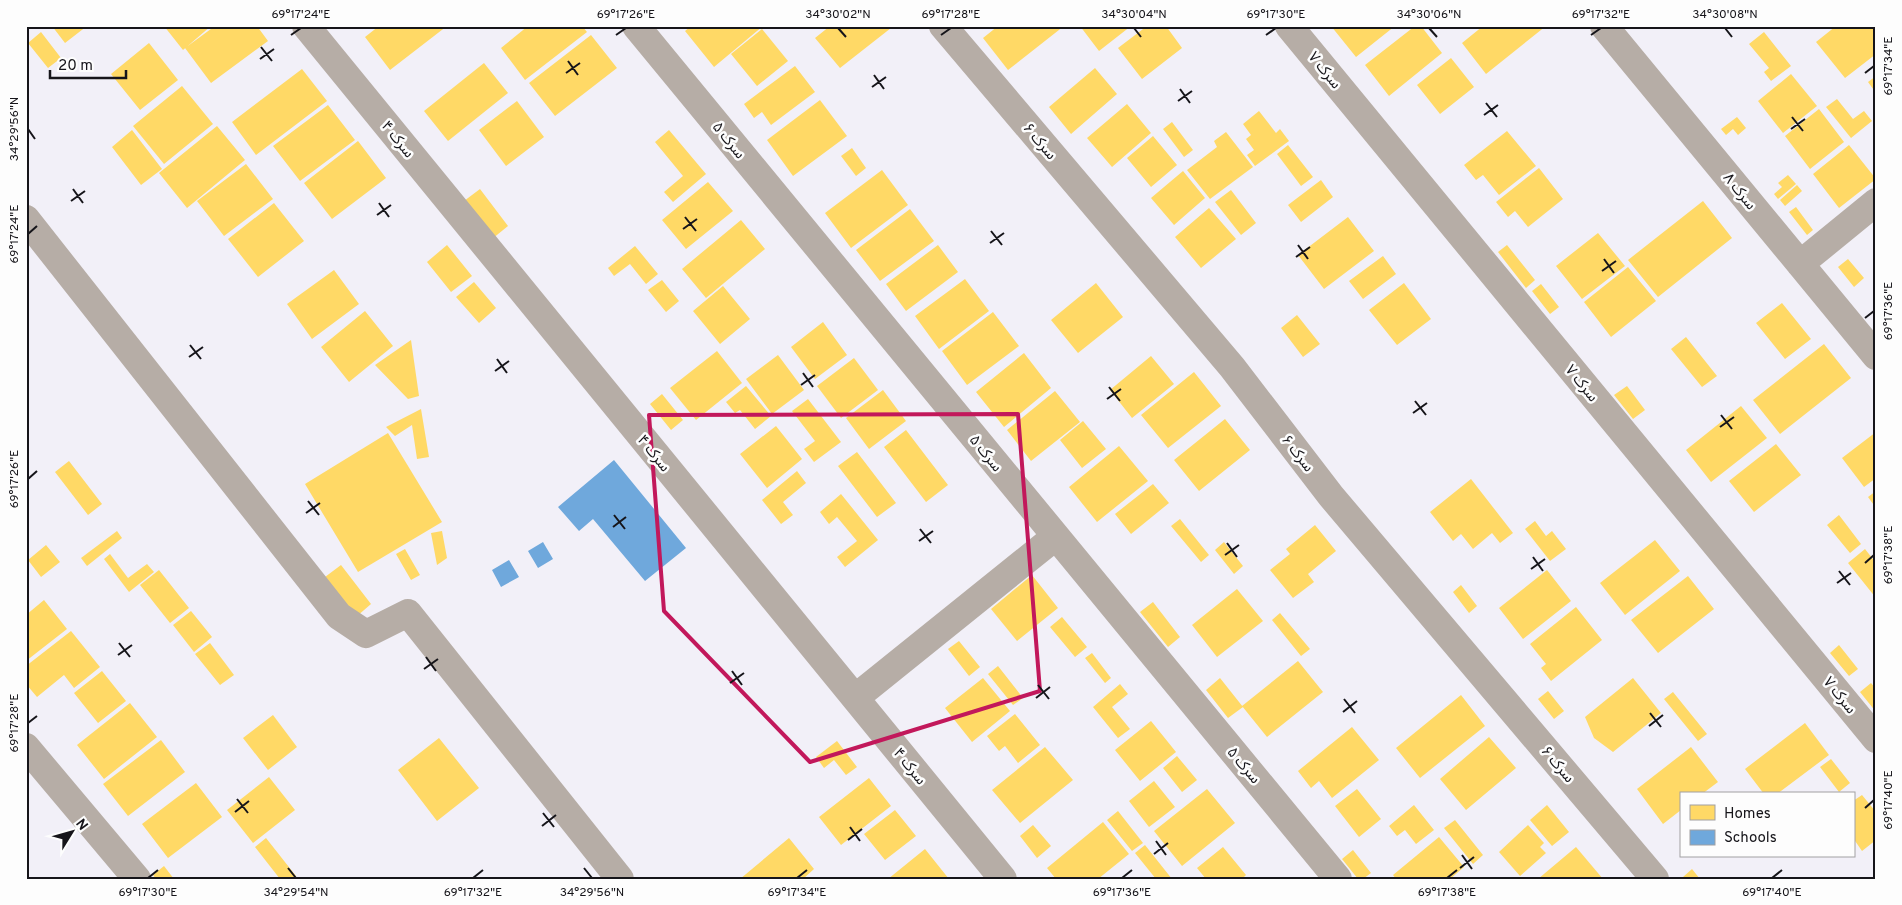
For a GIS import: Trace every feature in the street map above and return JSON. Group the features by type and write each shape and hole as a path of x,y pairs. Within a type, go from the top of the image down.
{"street":[{"name":"سرک ۴","path":"306,26 1003,879"},
{"name":"سرک ۵","path":"636,26 1338,879"},
{"name":"سرک ۶","path":"943,26 1232,367 1332,496 1655,879"},
{"name":"سرک ۷","path":"1289,26 1876,739"},
{"name":"سرک ۸","path":"1604,26 1876,356"},
{"path":"1800,264 1876,202"},
{"path":"26,219 339,616 366,634 408,613 620,879"},
{"path":"854,698 1055,537"},
{"path":"26,746 137,879"}],"highlighted area":[{"path":"1018,414 1040,691 810,762 664,611 649,415"}],"building: Homes":[{"path":"52,26 87,26 65,43"},
{"path":"164,26 211,26 183,50"},
{"path":"215,26 257,26 268,41 211,83 185,48"},
{"path":"379,26 447,26 390,70 365,37"},
{"path":"528,26 582,26 587,32 525,80 501,48"},
{"path":"691,26 763,26 714,67 685,31"},
{"path":"830,26 889,26 891,28 840,68 815,38"},
{"path":"998,26 1064,26 1008,70 983,38"},
{"path":"1080,26 1131,26 1099,51"},
{"path":"1147,26 1166,26 1182,48 1142,79 1118,48"},
{"path":"1331,26 1395,26 1356,57"},
{"path":"1415,26 1421,26 1442,53 1389,96 1365,65"},
{"path":"1483,26 1546,26 1486,74 1462,43"},
{"path":"1836,26 1876,26 1876,54 1845,78 1816,42"},
{"path":"762,29 788,61 757,86 731,54"},
{"path":"41,32 61,58 48,68 28,43"},
{"path":"1764,32 1791,66 1771,81 1764,72 1769,68 1749,44"},
{"path":"591,35 617,68 555,116 529,83"},
{"path":"149,43 178,80 140,110 111,74"},
{"path":"1451,58 1474,87 1440,114 1417,85"},
{"path":"484,63 508,93 448,141 424,111"},
{"path":"795,66 815,92 771,125 762,112 754,118 744,104"},
{"path":"1095,68 1117,94 1071,134 1049,107"},
{"path":"302,69 327,101 256,155 232,122"},
{"path":"1791,74 1817,106 1783,133 1758,101"},
{"path":"1876,76 1876,93 1868,82"},
{"path":"182,86 213,124 164,164 133,126"},
{"path":"1837,99 1853,119 1864,111 1872,121 1851,138 1826,107"},
{"path":"820,100 847,136 793,176 767,140"},
{"path":"517,101 544,137 506,166 479,130"},
{"path":"1127,104 1151,133 1112,167 1087,138"},
{"path":"328,105 355,140 300,181 273,146"},
{"path":"1819,109 1844,142 1810,169 1785,136"},
{"path":"1259,111 1276,133 1280,129 1289,141 1255,166 1247,155 1254,150 1246,139 1251,135 1243,124"},
{"path":"1737,117 1746,128 1738,135 1733,129 1726,135 1721,129"},
{"path":"1172,122 1193,150 1184,157 1163,129"},
{"path":"217,126 245,160 187,208 159,173"},
{"path":"132,130 162,169 141,185 112,147"},
{"path":"669,130 706,174 673,202 664,192 683,176 655,142"},
{"path":"1507,131 1536,166 1499,195 1483,175 1476,180 1464,165"},
{"path":"1226,132 1253,167 1210,199 1187,170 1217,147 1214,141"},
{"path":"1153,136 1177,165 1151,187 1127,158"},
{"path":"358,141 386,178 332,219 304,183"},
{"path":"1288,145 1313,177 1301,186 1277,154"},
{"path":"1849,145 1876,179 1839,208 1813,174"},
{"path":"852,148 866,168 856,176 841,156"},
{"path":"246,164 273,199 224,236 197,201"},
{"path":"1539,168 1563,199 1528,227 1515,211 1508,217 1496,202"},
{"path":"882,170 908,205 851,248 825,213"},
{"path":"1183,171 1205,198 1174,225 1151,198"},
{"path":"1788,175 1796,184 1778,199 1774,194 1782,187 1778,183"},
{"path":"1321,180 1333,197 1301,222 1288,205"},
{"path":"708,182 733,211 686,249 662,220"},
{"path":"1797,185 1802,191 1785,206 1780,200"},
{"path":"480,189 508,226 492,239 464,201"},
{"path":"1231,190 1256,223 1241,235 1215,202"},
{"path":"1703,201 1732,238 1658,297 1628,260"},
{"path":"274,203 304,241 258,277 228,239"},
{"path":"1796,207 1813,230 1807,235 1789,212"},
{"path":"1209,208 1236,239 1201,268 1175,237"},
{"path":"910,209 934,241 880,281 856,250"},
{"path":"1348,217 1374,251 1324,289 1298,255"},
{"path":"741,220 765,249 706,298 682,269"},
{"path":"1598,233 1625,266 1582,299 1556,266"},
{"path":"447,245 472,276 451,292 427,262"},
{"path":"938,245 958,272 906,311 886,284"},
{"path":"1507,245 1535,280 1526,288 1498,252"},
{"path":"635,246 658,274 646,284 630,264 614,276 608,268"},
{"path":"1383,256 1396,274 1363,299 1349,281"},
{"path":"1848,259 1864,278 1854,287 1838,267"},
{"path":"1628,267 1656,301 1611,337 1584,302"},
{"path":"334,270 359,304 312,339 287,304"},
{"path":"965,279 989,311 939,349 915,316"},
{"path":"662,280 679,301 666,312 648,290"},
{"path":"474,282 496,308 479,323 456,297"},
{"path":"1096,283 1123,317 1078,353 1051,320"},
{"path":"1404,283 1431,319 1397,345 1369,310"},
{"path":"1541,284 1559,307 1550,314 1532,291"},
{"path":"723,286 750,319 720,344 693,311"},
{"path":"1782,303 1811,339 1785,359 1756,323"},
{"path":"365,311 393,346 349,382 321,347"},
{"path":"993,312 1019,346 967,385 942,351"},
{"path":"1297,315 1320,344 1303,357 1281,328"},
{"path":"823,322 847,355 815,379 791,347"},
{"path":"1686,337 1717,376 1702,387 1671,349"},
{"path":"411,340 419,396 408,399 375,365"},
{"path":"1824,344 1851,378 1780,434 1753,400"},
{"path":"717,351 742,383 696,420 670,388"},
{"path":"1024,353 1051,388 1004,427 976,392"},
{"path":"778,355 804,390 772,414 746,379"},
{"path":"1151,356 1174,384 1132,418 1110,390"},
{"path":"854,358 878,390 841,418 817,386"},
{"path":"1194,372 1221,406 1168,448 1141,415"},
{"path":"746,386 771,416 755,429 740,410 735,413 726,402"},
{"path":"1627,386 1645,410 1633,419 1614,395"},
{"path":"883,390 906,421 869,449 846,418"},
{"path":"1055,391 1080,422 1031,461 1007,430"},
{"path":"662,394 683,420 671,430 650,404"},
{"path":"808,399 841,442 814,462 804,449 815,441 792,411"},
{"path":"1741,406 1767,438 1711,482 1686,450"},
{"path":"421,409 429,457 417,459 412,425 395,436 386,427"},
{"path":"1225,419 1250,450 1199,491 1174,460"},
{"path":"1083,421 1106,449 1082,468 1060,440"},
{"path":"776,426 802,459 767,488 740,454"},
{"path":"906,430 948,485 926,502 884,447"},
{"path":"1876,432 1876,478 1864,487 1842,458"},
{"path":"388,433 442,522 358,572 305,484"},
{"path":"1776,444 1801,475 1754,512 1729,481"},
{"path":"1119,446 1148,481 1097,522 1069,487"},
{"path":"857,452 896,503 877,517 838,466"},
{"path":"69,461 102,504 88,515 55,472"},
{"path":"797,471 806,483 783,502 793,515 781,524 762,500"},
{"path":"1471,479 1513,533 1500,543 1492,533 1473,549 1461,534 1453,541 1430,512"},
{"path":"1153,484 1169,503 1131,534 1115,514"},
{"path":"1876,491 1876,508 1868,497"},
{"path":"841,494 878,540 845,567 837,557 857,541 837,517 829,524 820,512"},
{"path":"1839,515 1861,544 1850,553 1827,525"},
{"path":"1180,519 1209,555 1201,562 1171,526"},
{"path":"1535,521 1546,536 1552,531 1566,549 1550,561 1525,529"},
{"path":"1315,525 1336,551 1308,574 1314,582 1293,598 1270,570 1290,554 1286,549"},
{"path":"117,531 122,538 87,566 81,558"},
{"path":"442,531 447,558 437,565 431,533"},
{"path":"1655,540 1680,571 1625,615 1600,583"},
{"path":"1224,542 1243,566 1234,574 1215,550"},
{"path":"46,545 60,562 41,577 28,560"},
{"path":"405,549 420,575 411,580 396,554"},
{"path":"1865,549 1876,563 1876,598 1848,563"},
{"path":"110,554 128,578 147,564 154,572 129,592 104,559"},
{"path":"341,565 371,604 356,617 325,577"},
{"path":"159,570 189,608 170,623 140,585"},
{"path":"1547,570 1571,601 1523,639 1499,608"},
{"path":"1032,575 1058,608 1017,641 991,609"},
{"path":"1688,576 1714,609 1658,653 1631,620"},
{"path":"1461,585 1477,606 1469,613 1453,592"},
{"path":"1237,589 1263,621 1217,657 1192,625"},
{"path":"44,600 67,629 26,661 26,631 29,629 26,625 26,615"},
{"path":"1153,602 1180,637 1168,647 1140,612"},
{"path":"1576,607 1602,640 1551,681 1541,668 1546,664 1530,644"},
{"path":"191,611 212,637 194,652 173,625"},
{"path":"1280,613 1310,649 1301,656 1272,620"},
{"path":"1062,617 1087,647 1075,657 1050,627"},
{"path":"71,631 100,667 74,688 64,675 37,697 26,684 26,666"},
{"path":"959,641 980,667 969,676 948,649"},
{"path":"210,643 234,675 220,685 195,654"},
{"path":"1839,645 1858,669 1849,676 1830,653"},
{"path":"1092,653 1111,678 1105,683 1085,658"},
{"path":"1298,661 1323,692 1267,737 1242,706"},
{"path":"998,666 1023,698 1013,705 988,674"},
{"path":"102,671 126,701 98,723 74,693"},
{"path":"983,678 1010,711 972,742 945,708"},
{"path":"1220,678 1243,707 1228,718 1206,690"},
{"path":"1633,678 1661,713 1613,752 1594,738 1585,717"},
{"path":"1871,683 1876,689 1876,712 1860,692"},
{"path":"1120,684 1128,694 1112,707 1130,729 1118,738 1093,707"},
{"path":"1548,691 1564,711 1554,719 1538,699"},
{"path":"1673,692 1707,734 1698,741 1664,699"},
{"path":"1461,695 1485,726 1420,778 1396,748"},
{"path":"130,703 157,737 104,779 77,745"},
{"path":"1015,714 1040,745 1018,763 1005,746 999,751 987,736"},
{"path":"273,715 297,747 268,770 243,738"},
{"path":"1151,721 1176,752 1140,781 1115,750"},
{"path":"1805,723 1829,755 1780,792 1762,792 1745,769"},
{"path":"1352,727 1379,760 1332,798 1319,781 1311,788 1298,771"},
{"path":"1489,737 1516,768 1466,810 1440,779"},
{"path":"439,738 479,788 437,821 398,770"},
{"path":"161,740 185,772 128,816 103,784"},
{"path":"837,741 857,767 846,775 834,760 824,768 816,757"},
{"path":"1045,747 1073,780 1020,823 992,790"},
{"path":"1691,747 1718,782 1705,792 1680,792 1680,811 1663,824 1637,789"},
{"path":"1177,756 1197,780 1182,792 1163,768"},
{"path":"1831,759 1850,783 1839,792 1820,767"},
{"path":"269,777 295,810 253,843 227,810"},
{"path":"869,778 891,806 841,845 819,817"},
{"path":"1154,781 1175,807 1149,827 1129,801"},
{"path":"196,783 222,817 168,858 142,824"},
{"path":"1207,789 1235,823 1182,866 1154,831"},
{"path":"1357,789 1381,819 1359,837 1335,806"},
{"path":"1862,795 1876,812 1876,840 1862,851 1854,839 1854,800"},
{"path":"1414,805 1434,830 1416,844 1405,830 1397,836 1389,826"},
{"path":"1547,805 1569,832 1552,846 1530,820"},
{"path":"895,810 916,836 885,860 864,834"},
{"path":"1118,811 1143,843 1132,851 1107,820"},
{"path":"1455,820 1483,855 1473,864 1444,828"},
{"path":"1103,822 1129,854 1098,879 1056,879 1047,868"},
{"path":"1033,825 1051,846 1037,858 1020,836"},
{"path":"1528,825 1544,843 1540,847 1546,853 1520,876 1499,852"},
{"path":"1439,837 1464,867 1450,879 1396,879 1393,875"},
{"path":"266,838 296,876 293,879 280,879 255,847"},
{"path":"789,838 814,869 803,879 740,879"},
{"path":"1145,845 1172,879 1156,879 1135,853"},
{"path":"1223,847 1246,875 1242,879 1206,879 1197,868"},
{"path":"1576,847 1603,879 1538,879"},
{"path":"925,849 949,879 888,879"},
{"path":"1353,850 1371,873 1363,879 1358,879 1342,859"},
{"path":"164,866 174,879 156,879 153,875"},
{"path":"1692,869 1700,879 1685,879 1683,877"}],"building: Schools":[{"path":"614,460 686,548 645,581 593,519 579,531 558,507"},
{"path":"543,542 553,559 538,568 528,551"},
{"path":"509,560 519,577 501,587 492,570"}]}
